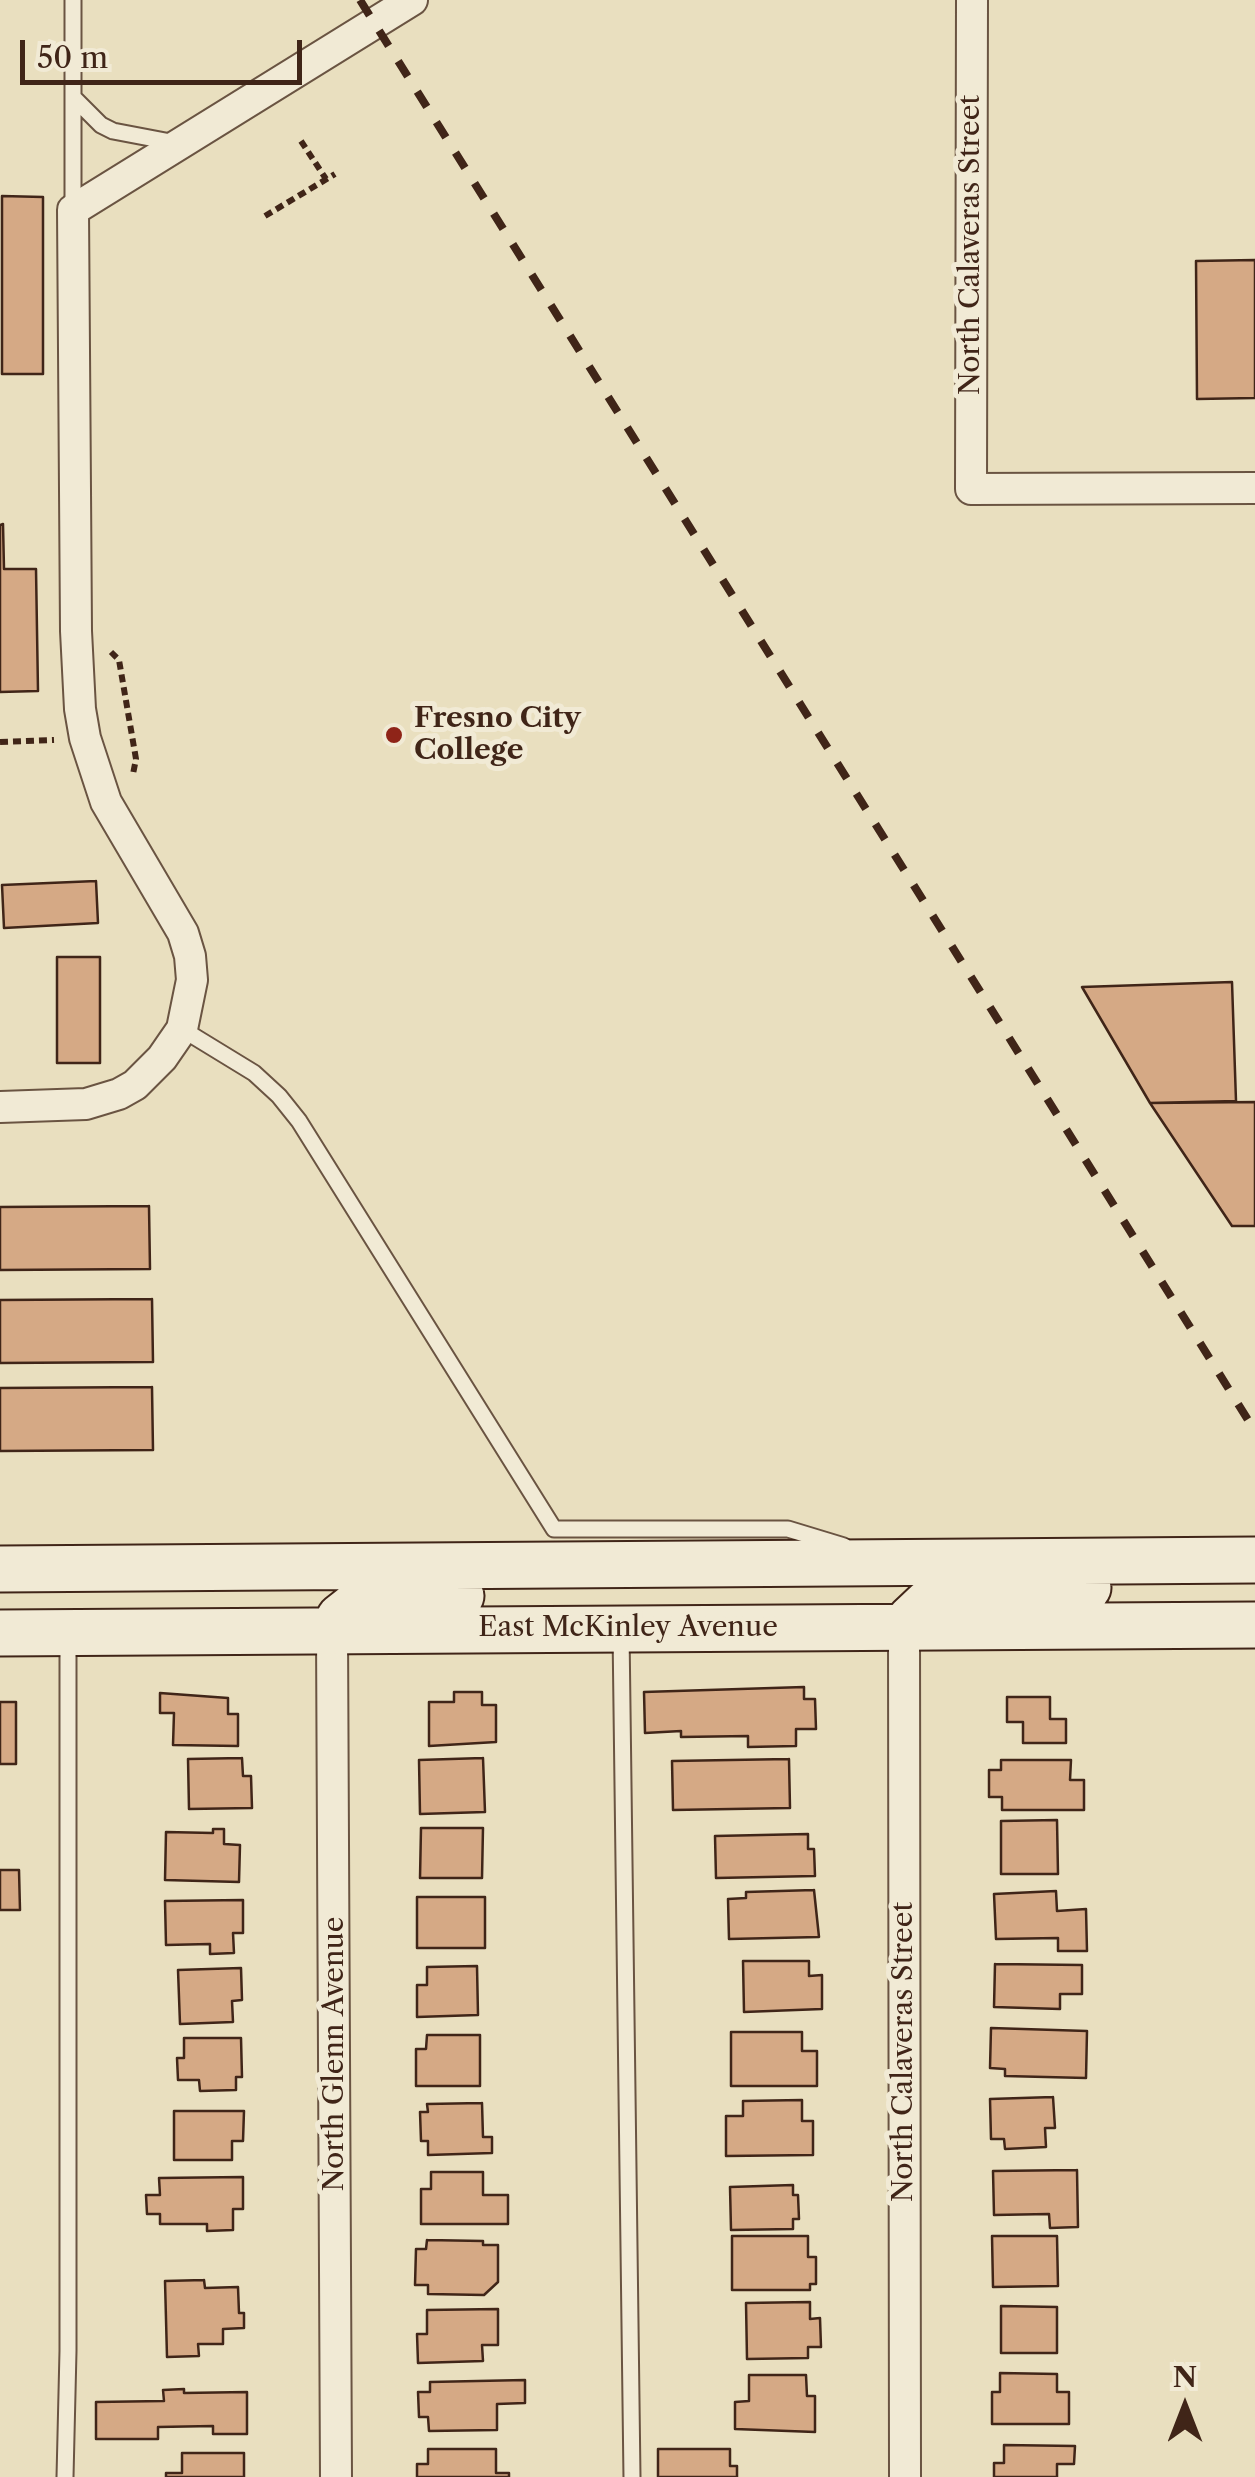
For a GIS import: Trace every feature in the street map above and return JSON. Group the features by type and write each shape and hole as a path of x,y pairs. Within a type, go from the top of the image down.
{"main road":[{"path":"0,1568 1238,1559"},
{"path":"904,1626 928,1602 963,1594 1116,1587 1238,1559"},
{"path":"332,1631 340,1617 354,1606 375,1599 686,1595 895,1562"},
{"name":"East McKinley Avenue","path":"0,1633 1255,1625"}],"street":[{"path":"0,1107 67,1106 120,1094 150,1072 182,1029 192,980 183,932 106,802 80,709 76,631 74,210 412,0"},
{"name":"North Calaveras Street","path":"972,0 970,489 1255,488"},
{"name":"North Calaveras Street","path":"904,1626 905,2477"},
{"name":"North Glenn Avenue","path":"332,1631 336,2477"}],"lane":[{"path":"73,0 74,210"},
{"path":"73,98 114,132 180,144"},
{"path":"182,1029 254,1074 299,1121 554,1529 788,1529 895,1562"},
{"path":"621,1628 632,2477"},
{"path":"65,2477 68,1632"}],"path":[{"path":"301,141 326,179"},
{"path":"265,216 335,174"},
{"path":"105,646 120,660 136,759 131,785"},
{"path":"0,742 59,740"}],"building":[{"path":"2,196 43,197 43,374 2,374"},
{"path":"1255,260 1255,398 1197,399 1196,261"},
{"path":"3,524 4,569 36,569 38,691 0,692"},
{"path":"96,881 98,923 4,928 2,885"},
{"path":"57,957 100,957 100,1063 57,1063"},
{"path":"1232,982 1236,1101 1150,1103 1082,987"},
{"path":"1255,1102 1255,1226 1232,1226 1150,1103"},
{"path":"149,1206 150,1269 0,1270 0,1207"},
{"path":"152,1299 153,1362 0,1363 0,1300"},
{"path":"152,1387 153,1450 0,1451 0,1388"},
{"path":"804,1687 804,1699 815,1699 816,1729 796,1729 796,1746 748,1747 748,1736 681,1737 681,1731 645,1733 644,1692"},
{"path":"454,1692 482,1692 482,1705 496,1705 496,1742 429,1746 429,1702 454,1702"},
{"path":"160,1693 228,1698 228,1714 238,1714 238,1746 173,1745 174,1713 160,1713"},
{"path":"1007,1697 1050,1697 1050,1719 1066,1719 1066,1743 1023,1743 1023,1722 1007,1722"},
{"path":"0,1702 16,1702 16,1764 0,1764"},
{"path":"242,1758 243,1776 251,1776 252,1808 189,1809 188,1759"},
{"path":"483,1758 485,1812 420,1814 419,1760"},
{"path":"789,1759 790,1808 673,1810 672,1761"},
{"path":"1001,1760 1071,1760 1070,1780 1084,1780 1084,1810 1002,1810 1002,1797 989,1797 989,1770 1001,1770"},
{"path":"1057,1820 1058,1874 1001,1874 1001,1821"},
{"path":"421,1828 483,1828 482,1878 420,1878"},
{"path":"213,1829 224,1829 224,1844 240,1845 239,1882 165,1880 166,1832 213,1833"},
{"path":"808,1834 808,1849 814,1849 815,1876 716,1878 715,1836"},
{"path":"0,1870 19,1870 20,1910 0,1910"},
{"path":"814,1890 819,1937 729,1939 728,1899 746,1898 746,1892"},
{"path":"1056,1891 1057,1911 1086,1909 1087,1951 1058,1951 1058,1938 996,1939 994,1894"},
{"path":"417,1897 485,1897 485,1948 417,1948"},
{"path":"243,1900 243,1933 233,1933 234,1953 210,1954 210,1944 166,1945 165,1901"},
{"path":"743,1961 809,1961 809,1976 822,1975 822,2009 744,2012"},
{"path":"995,1964 1082,1965 1082,1994 1060,1994 1060,2009 994,2007"},
{"path":"477,1966 478,2015 417,2017 417,1985 427,1985 427,1967"},
{"path":"241,1968 242,2000 232,2001 233,2022 180,2024 178,1970"},
{"path":"991,2028 1087,2031 1086,2078 1005,2076 1005,2069 990,2068"},
{"path":"731,2032 802,2032 802,2051 817,2051 817,2086 731,2086"},
{"path":"427,2035 480,2035 480,2086 416,2086 416,2049 426,2049"},
{"path":"184,2038 241,2038 242,2077 236,2077 236,2090 200,2091 199,2080 178,2080 177,2058 184,2058"},
{"path":"1053,2097 1055,2128 1045,2128 1046,2147 1005,2149 1004,2139 991,2139 990,2099"},
{"path":"802,2100 802,2121 813,2121 813,2155 726,2156 726,2116 743,2116 743,2101"},
{"path":"482,2103 483,2137 492,2137 492,2153 428,2155 428,2141 421,2141 420,2112 428,2112 427,2104"},
{"path":"174,2111 244,2111 243,2141 232,2141 232,2160 174,2160"},
{"path":"1077,2170 1078,2227 1050,2228 1049,2214 994,2215 993,2171"},
{"path":"431,2172 483,2172 483,2195 508,2195 508,2224 421,2224 421,2189 431,2189"},
{"path":"243,2177 243,2209 233,2209 233,2230 207,2231 207,2224 160,2224 160,2214 147,2214 146,2195 160,2195 159,2178"},
{"path":"793,2185 793,2195 798,2195 799,2219 793,2219 793,2229 731,2230 730,2187"},
{"path":"732,2236 808,2236 808,2257 816,2257 816,2284 810,2284 810,2290 732,2290"},
{"path":"992,2236 1057,2236 1058,2286 993,2287"},
{"path":"427,2240 498,2245 498,2282 484,2295 428,2294 428,2285 415,2285 416,2249 426,2249"},
{"path":"204,2280 205,2288 238,2287 244,2328 223,2329 223,2344 198,2344 199,2356 167,2357 165,2281"},
{"path":"810,2302 810,2319 820,2318 821,2347 808,2347 808,2358 747,2359 746,2303"},
{"path":"1001,2306 1057,2307 1057,2353 1001,2353"},
{"path":"498,2309 498,2345 482,2345 483,2361 418,2363 417,2334 427,2334 427,2310"},
{"path":"1000,2373 1057,2374 1057,2392 1069,2392 1069,2424 992,2424 992,2392 1000,2392"},
{"path":"749,2375 806,2375 807,2396 815,2396 815,2432 735,2429 735,2402 749,2401"},
{"path":"525,2380 525,2403 497,2404 497,2430 429,2431 428,2417 419,2417 418,2392 430,2392 430,2382"},
{"path":"184,2389 184,2393 247,2392 247,2434 213,2434 213,2426 158,2427 158,2439 96,2439 96,2402 164,2401 163,2390"},
{"path":"1004,2445 1075,2446 1074,2464 1057,2464 1057,2477 994,2477 994,2463 1004,2463"},
{"path":"428,2449 496,2449 496,2473 509,2473 509,2477 417,2477 417,2464 428,2464"},
{"path":"658,2449 730,2449 730,2466 737,2466 737,2477 658,2477"},
{"path":"182,2453 244,2453 244,2477 166,2477 166,2473 182,2473"}],"railway":[{"path":"360,0 1255,1431"}],"place":[{"name":"Fresno City College","path":"394,735"}]}
